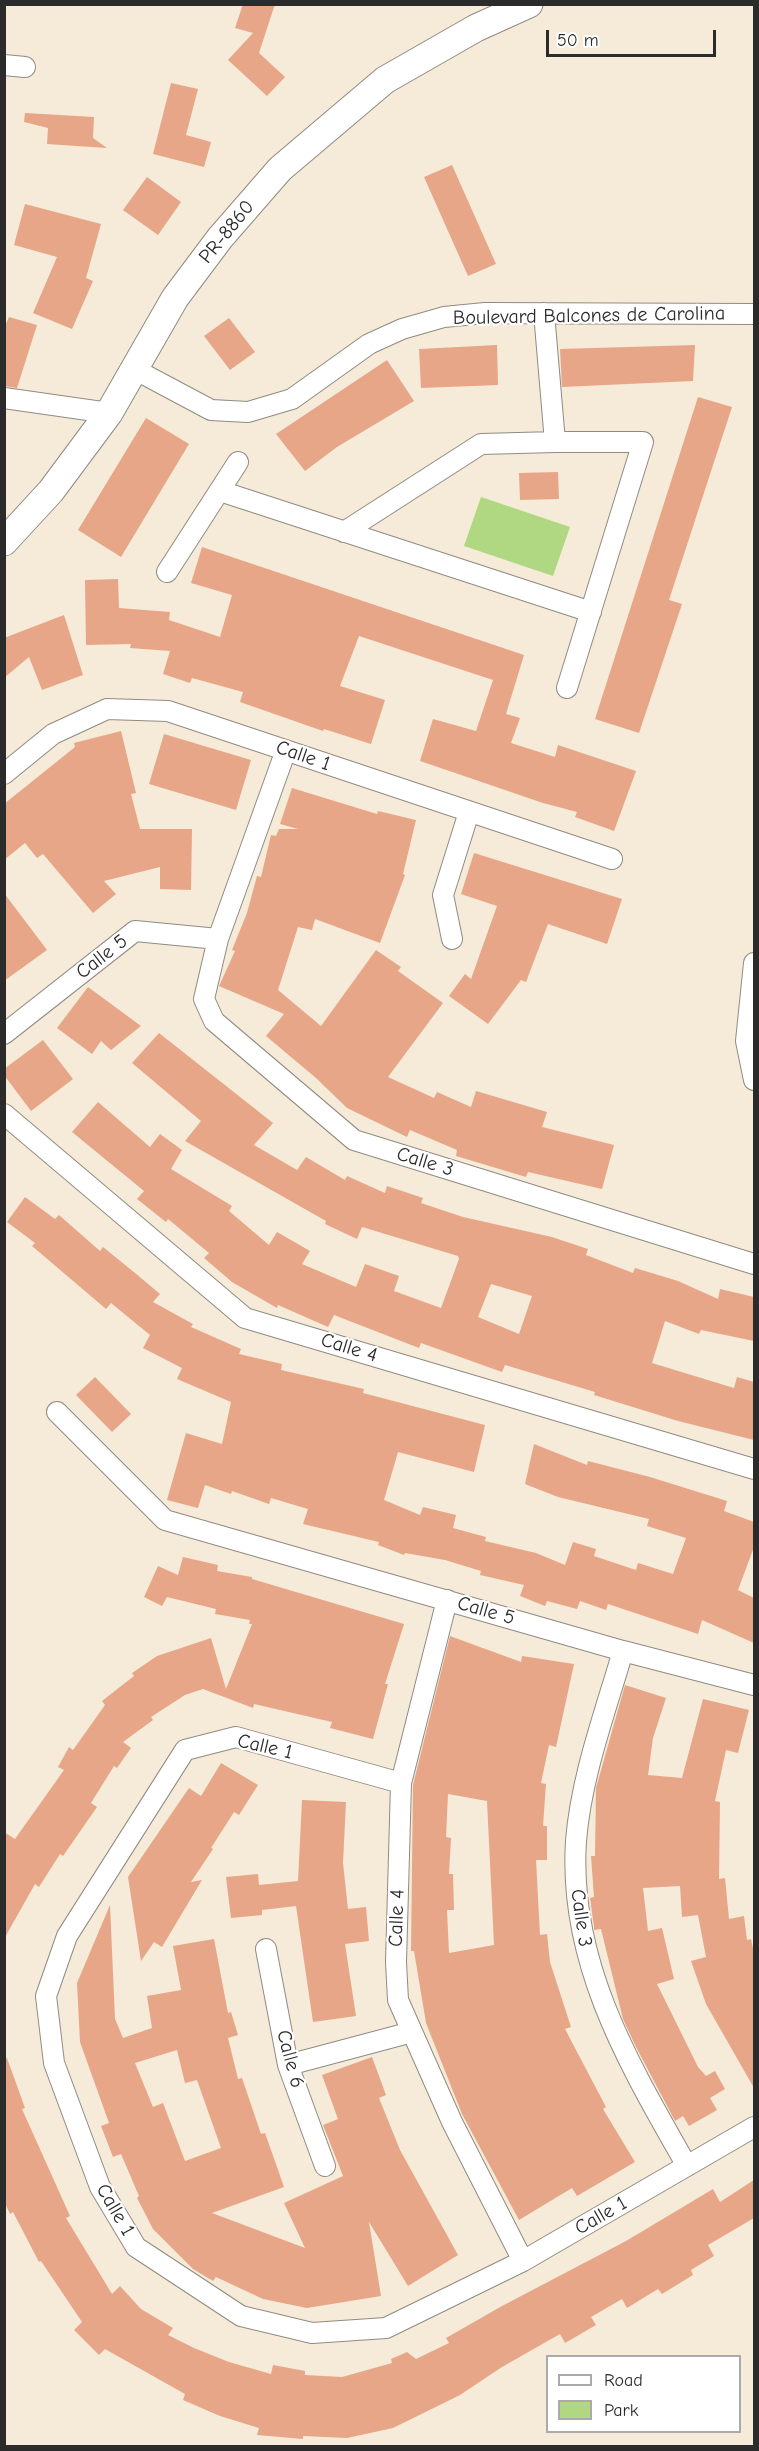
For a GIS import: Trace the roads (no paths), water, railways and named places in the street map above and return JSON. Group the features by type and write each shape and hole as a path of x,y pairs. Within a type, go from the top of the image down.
{"street":[{"name":"PR-8860","path":"4,542 51,491 109,413 175,298 220,238 280,169 385,80 476,28 529,4"},
{"path":"4,65 25,67"},
{"name":"Boulevard Balcones de Carolina","path":"134,369 211,410 248,412 292,399 369,344 402,329 444,317 485,313 754,314"},
{"path":"544,314 555,442"},
{"path":"4,398 109,413"},
{"path":"344,532 481,444 643,442 567,688"},
{"path":"167,572 238,462"},
{"path":"220,491 591,612"},
{"name":"Calle 1","path":"4,774 53,734 107,709 168,711 612,859"},
{"name":"Calle 3","path":"286,750 218,939 204,999 214,1021 354,1140 754,1264"},
{"path":"452,939 443,895 469,812"},
{"name":"Calle 5","path":"4,1034 135,931 218,939"},
{"path":"754,963 747,1041 754,1080"},
{"name":"Calle 4","path":"4,1114 245,1318 754,1469"},
{"name":"Calle 5","path":"57,1412 165,1520 622,1651 754,1685"},
{"name":"Calle 4","path":"447,1600 401,1783 396,1962 398,2000 452,2122 523,2261"},
{"name":"Calle 3","path":"622,1651 593,1754 580,1817 576,1841 576,1888 588,1965 630,2067 687,2166"},
{"name":"Calle 1","path":"401,1783 236,1737 185,1750 67,1935 46,1996 54,2063 100,2187 136,2247 241,2316 312,2333 386,2328 523,2261 754,2127"},
{"name":"Calle 6","path":"266,1949 288,2065 325,2166"},
{"path":"288,2065 411,2032"}]}
